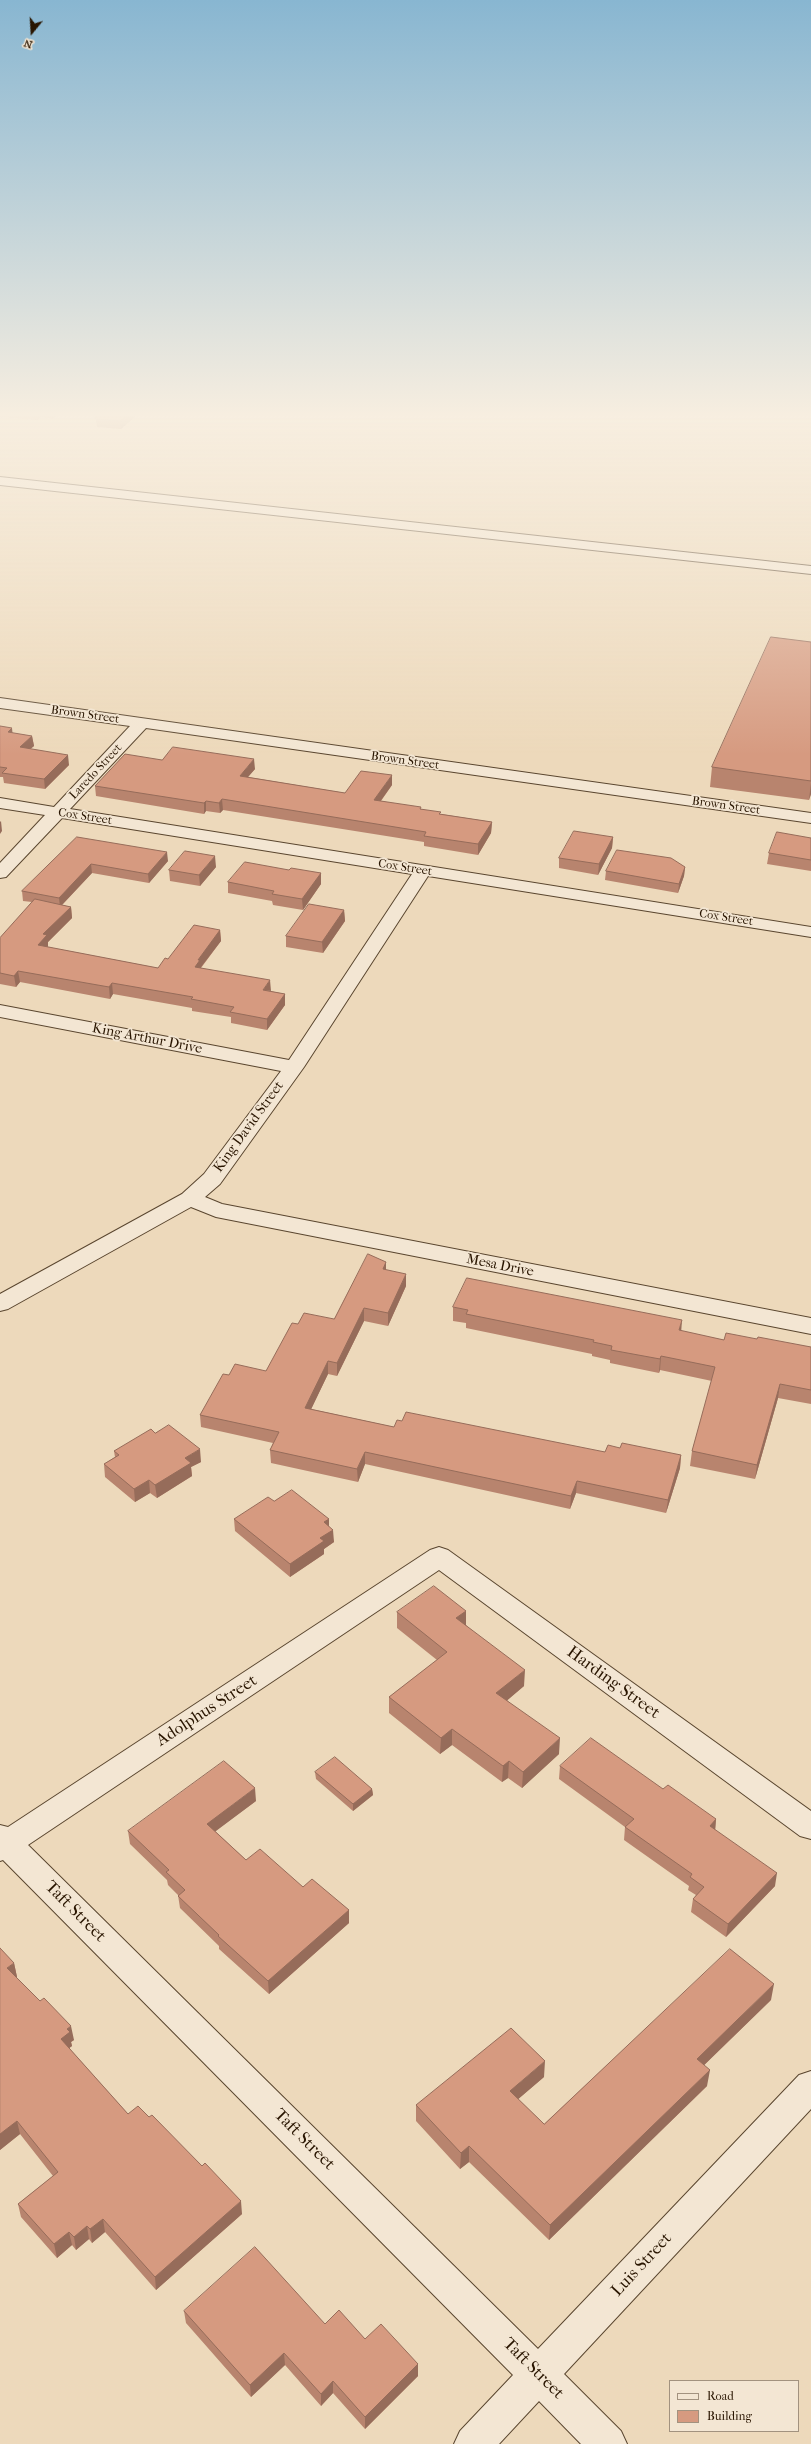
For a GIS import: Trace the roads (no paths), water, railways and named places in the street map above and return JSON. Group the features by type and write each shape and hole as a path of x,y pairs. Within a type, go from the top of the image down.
{"street":[{"path":"420,527 811,570"},
{"name":"Brown Street","path":"0,703 811,818"},
{"name":"Laredo Street","path":"0,873 141,724"},
{"name":"Cox Street","path":"0,804 811,932"},
{"name":"King David Street","path":"0,1304 190,1199 212,1179 294,1067 423,870"},
{"name":"King Arthur Drive","path":"0,1011 294,1067"},
{"name":"Mesa Drive","path":"190,1199 216,1210 811,1326"},
{"name":"Harding Street","path":"413,1574 439,1557 811,1827"},
{"name":"Adolphus Street","path":"2,1843 413,1574"},
{"name":"Taft Street","path":"2,1843 608,2444"},
{"name":"Luis Street","path":"473,2444 811,2086"}]}
